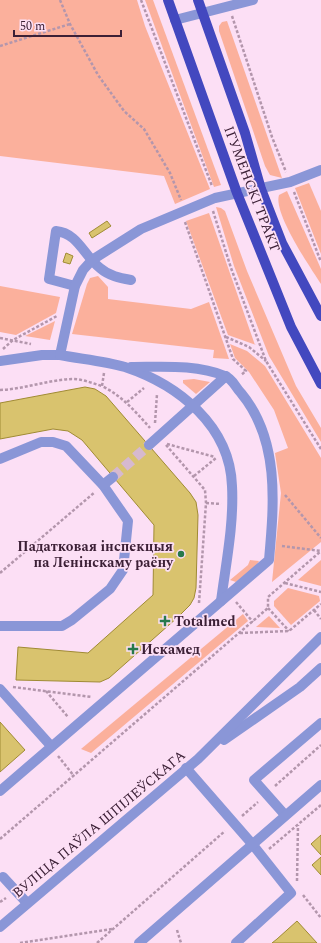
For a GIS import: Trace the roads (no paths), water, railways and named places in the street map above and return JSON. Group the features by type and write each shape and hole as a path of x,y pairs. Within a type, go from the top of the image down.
{"main road":[{"name":"ІГУМЕНСКІ ТРАКТ","path":"168,0 236,193 296,340 321,384"},
{"name":"ІГУМЕНСКІ ТРАКТ","path":"198,0 244,133 261,189 282,243 321,316"}],"street":[{"path":"175,20 229,8 253,0"},
{"path":"60,355 75,286 83,270 92,260 141,229 215,198 290,182 321,170"},
{"path":"75,286 49,279 56,231 64,232 83,248 99,268 117,278 131,280"},
{"path":"0,361 42,355 60,355 124,367 204,369 226,376 234,383 250,405 261,425 266,442 274,492 269,560 0,791"},
{"path":"124,367 148,376 168,387 194,406 213,428 227,454 232,485 232,515 221,601"},
{"path":"149,445 226,376"},
{"path":"0,458 41,442 52,442 66,446 103,485 128,521 123,570 110,589 72,620 62,626 0,626"},
{"path":"103,485 113,477"},
{"name":"ВУЛІЦА ПАЎЛА ШПІЛЕЎСКАГА","path":"198,759 321,637"},
{"name":"ВУЛІЦА ПАЎЛА ШПІЛЕЎСКАГА","path":"0,927 186,768 300,687 321,668"},
{"path":"3,690 51,746"},
{"path":"286,815 254,780 321,723"},
{"path":"186,768 253,845 291,893 236,943"},
{"path":"139,943 321,784"},
{"path":"3,877 27,904"}],"tunnel":[{"path":"113,477 149,445"}],"place":[{"name":"Падатковая інспекцыя па Ленінскаму раёну","path":"181,554"},
{"name":"Totalmed","path":"165,621"},
{"name":"Искамед","path":"133,649"}]}
